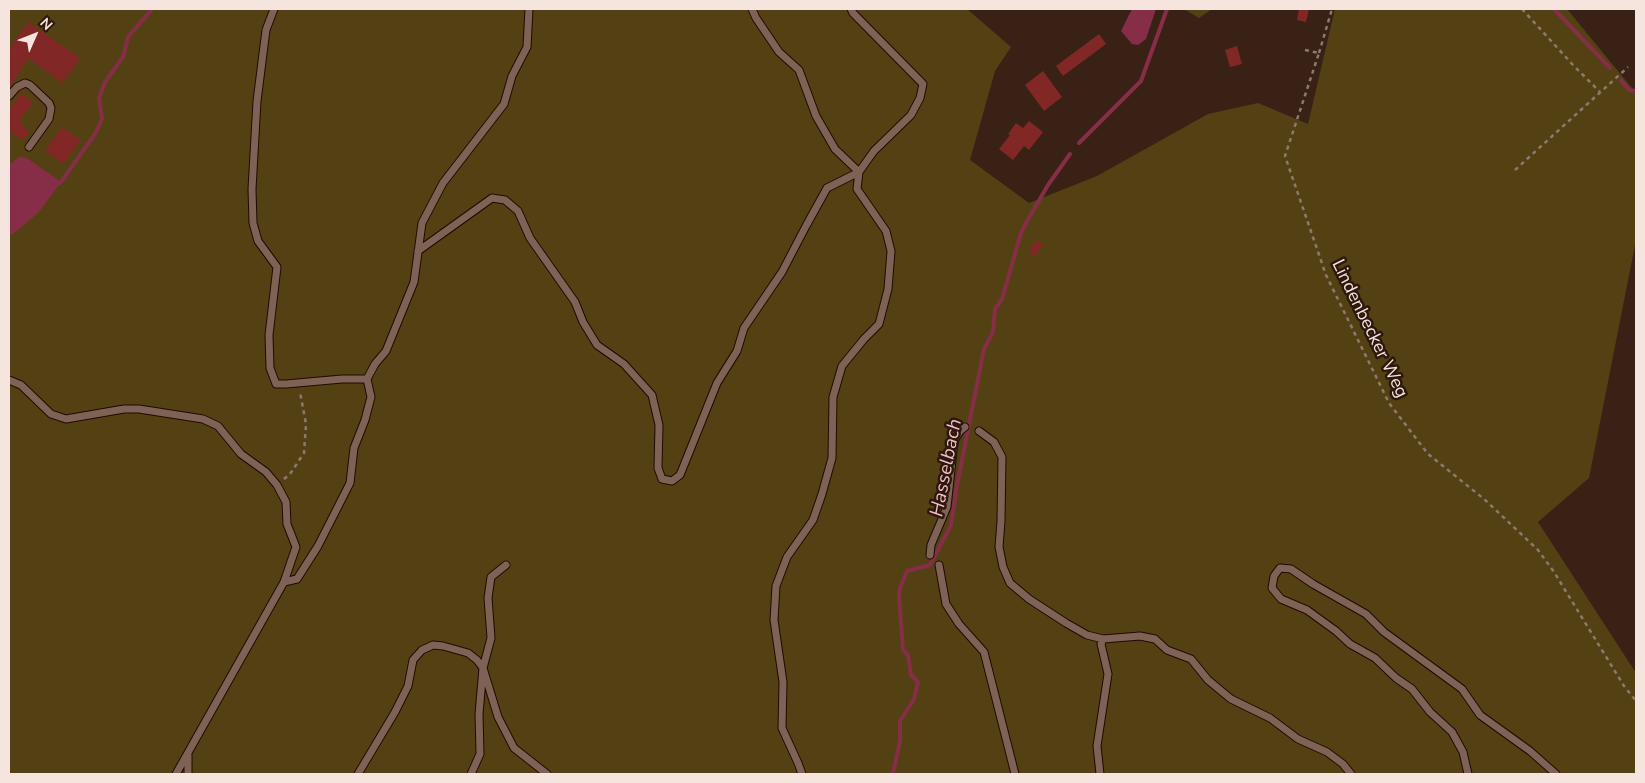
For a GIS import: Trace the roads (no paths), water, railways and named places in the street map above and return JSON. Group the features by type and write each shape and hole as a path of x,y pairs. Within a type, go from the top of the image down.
{"lane":[{"path":"274,9 266,30 257,101 252,189 253,223 258,241 277,267 269,335 270,368 276,384 367,379"},
{"path":"284,582 297,579 318,546 350,483 354,448 372,396 367,379 375,364 386,351 414,282 422,223 443,183 504,104 512,76 527,47 529,9"},
{"path":"752,9 779,52 798,70 816,116 835,149 859,172"},
{"path":"418,251 492,198 505,200 518,211 530,238 575,302 583,322 597,345 624,364 652,395 659,425 658,468 662,479 672,481 680,475 716,383 737,350 744,328 782,272 827,188 859,172 874,151 911,115 920,98 923,84 851,9"},
{"path":"9,96 17,86 25,83 30,85 49,103 51,108 49,118 29,147"},
{"path":"802,774 782,728 783,682 774,620 776,586 787,557 813,520 822,494 832,458 833,397 842,366 879,324 888,289 892,250 886,231 857,189 859,172"},
{"path":"9,380 22,385 50,414 66,419 124,409 139,409 203,418 218,426 242,454 266,472 277,485 286,502 287,524 296,547 284,582 176,774"},
{"path":"930,556 931,545 947,507 954,441 965,427"},
{"path":"979,432 994,442 1002,457 999,547 1003,567 1010,583 1029,599 1087,635 1103,639 1140,636 1155,639 1167,650 1191,659 1208,680 1231,699 1270,718 1298,739 1326,752 1343,764 1350,774"},
{"path":"471,774 480,754 479,714 483,668 491,638 488,598 491,577 506,565"},
{"path":"939,565 946,604 984,652 1015,774"},
{"path":"1468,774 1463,752 1452,732 1430,712 1412,689 1396,678 1375,658 1350,644 1336,631 1307,610 1281,599 1272,588 1274,576 1280,568 1291,569 1313,584 1366,614 1384,632 1462,689 1480,715 1530,751 1556,774"},
{"path":"1100,774 1097,746 1108,674 1101,644 1103,639"},
{"path":"358,774 395,712 408,686 413,660 422,650 433,645 443,646 468,654 477,660 483,668 498,718 514,748 547,774"},
{"path":"188,755 188,774"}],"waterway":[{"path":"58,184 95,134 102,119 99,98 105,82 123,57 128,37 152,9"},
{"name":"Hasselbach","path":"1079,143 1141,81 1167,9"},
{"path":"1554,9 1610,68"},
{"path":"1621,80 1629,90 1636,91"},
{"name":"Hasselbach","path":"893,774 900,741 900,721 914,699 918,682 911,675 908,655 903,650 900,588 907,571 930,565 951,525 984,349 993,332 995,309 1002,299 1021,233 1048,185 1070,154"}]}
